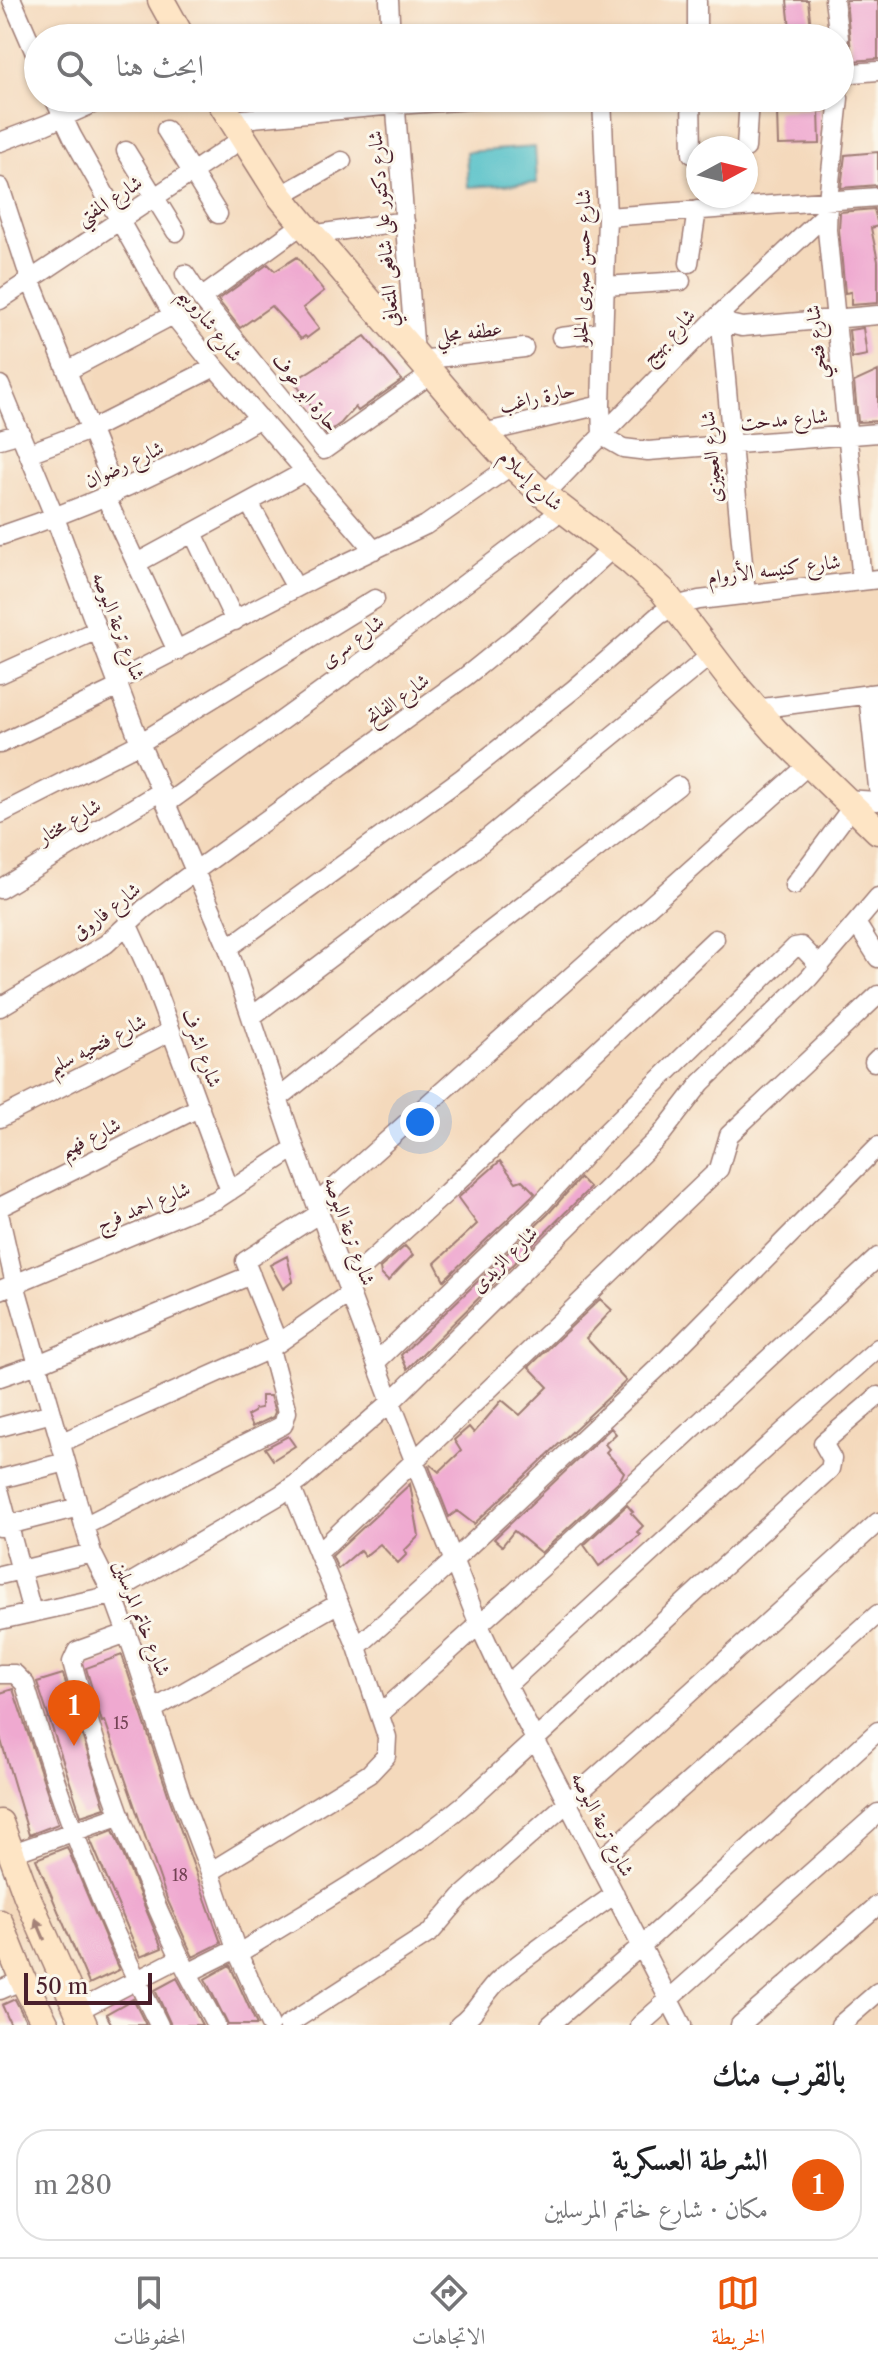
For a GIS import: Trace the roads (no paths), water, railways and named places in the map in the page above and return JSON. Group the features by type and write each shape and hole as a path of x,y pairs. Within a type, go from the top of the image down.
{"street":[{"path":"0,4 10,0 24,30"},
{"path":"161,0 174,24"},
{"path":"389,0 390,24"},
{"path":"697,0 697,24"},
{"path":"834,0 837,24"},
{"path":"854,73 878,71"},
{"name":"شارع شاروبيم","path":"60,112 173,315 374,550"},
{"path":"0,142 76,112"},
{"path":"230,119 294,112"},
{"name":"شارع دكتور على شافعى المتعافي","path":"396,112 422,364"},
{"name":"شارع حسن صبرى الحلو","path":"602,436 607,217 603,112"},
{"path":"691,112 692,136"},
{"path":"747,136 748,112"},
{"name":"شارع فتحي","path":"838,112 828,207 848,436 870,580"},
{"name":"شارع المفتي","path":"0,300 191,172 230,119"},
{"name":"شارع إسلام","path":"230,119 280,196 307,230 512,465 553,502 647,575 755,709 808,765 878,831"},
{"path":"166,130 218,214"},
{"path":"126,151 176,232"},
{"path":"280,196 342,161"},
{"path":"0,187 30,279 90,430 111,496 177,651"},
{"path":"607,217 697,210 828,207 878,197"},
{"name":"شارع بهيج","path":"553,502 602,436 828,207"},
{"path":"689,263 697,210"},
{"path":"185,274 201,298 307,230 405,221"},
{"path":"605,286 681,281"},
{"name":"حارة ابو عوف","path":"201,298 324,450 422,364"},
{"path":"720,314 729,324 742,327 878,315"},
{"name":"شارع العجيزى","path":"720,314 746,595"},
{"path":"67,371 173,315"},
{"path":"561,337 603,332"},
{"name":"عطفه مجلي","path":"422,364 524,348"},
{"path":"29,453 90,430 215,367"},
{"name":"شارع ترعة البوصه","path":"0,385 55,518 140,743 228,948 295,1148 479,1625 682,2025"},
{"name":"حارة راغب","path":"483,433 601,405"},
{"name":"شارع رضوان","path":"0,536 111,496 260,418"},
{"path":"0,439 21,433"},
{"name":"شارع مدحت","path":"602,436 636,451 878,433"},
{"path":"0,744 296,588 433,520 512,465"},
{"path":"137,563 306,471"},
{"name":"شارع سرى","path":"163,798 354,668 553,502"},
{"path":"249,503 296,588"},
{"path":"193,533 235,621"},
{"name":"شارع الفاتح","path":"195,871 496,653 613,548"},
{"name":"شارع كنيسه الأروام","path":"675,606 699,600 870,580"},
{"path":"0,814 140,743 375,599"},
{"path":"228,948 462,778 574,689 652,621 675,606"},
{"path":"0,674 97,630"},
{"path":"251,1017 474,849 712,654"},
{"path":"755,709 873,694 878,787"},
{"path":"84,1526 283,1425 287,1412 274,1346 245,1261 318,1208 808,765"},
{"path":"279,1098 678,786"},
{"name":"شارع مختار","path":"0,889 163,798"},
{"path":"794,885 848,803 878,801"},
{"name":"شارع فاروق","path":"0,1007 114,938 127,923 195,871"},
{"name":"شارع الزيدى","path":"113,1595 291,1487 391,1402 661,1135 701,1083 820,966 878,897"},
{"name":"شارع اشرف","path":"127,923 147,965 230,1191"},
{"path":"856,923 878,958"},
{"path":"60,1443 274,1346 348,1288 715,939"},
{"path":"376,1362 540,1205 598,1140 795,947 801,946 820,966"},
{"path":"318,1553 719,1169 729,1135 878,995"},
{"name":"شارع فتحيه سليم","path":"0,1118 171,1031"},
{"name":"شارع فهيم","path":"0,1207 200,1107"},
{"path":"357,1647 663,1363 878,1146"},
{"name":"شارع احمد فرج","path":"8,1287 200,1207 295,1148"},
{"name":"شارع خاتم المرسلين","path":"0,1218 8,1287 38,1364 92,1553 113,1595 237,1951 270,2025"},
{"path":"380,1714 878,1257"},
{"path":"0,1377 251,1275"},
{"path":"507,1685 878,1348"},
{"path":"0,1823 10,1854 81,2018 136,1980 237,1951 428,1834 536,1740 830,1469 832,1459 823,1446 824,1441 878,1396"},
{"path":"0,1427 52,1413"},
{"path":"0,1479 66,1462"},
{"path":"210,1872 375,1769 386,1756 388,1745 380,1714 357,1647 291,1487"},
{"path":"0,1493 4,1526 32,1612"},
{"path":"4,1526 79,1507"},
{"path":"287,2025 421,1940 461,1897 878,1522"},
{"path":"0,1575 92,1553"},
{"path":"0,1620 113,1595"},
{"path":"154,1709 339,1603"},
{"path":"598,1862 878,1614"},
{"path":"127,1633 77,1651 72,1662 98,1755 134,1854 184,1966 216,2025"},
{"path":"0,1674 11,1672 23,1680 72,1833 109,1921 159,2025"},
{"path":"550,2025 878,1731"},
{"path":"640,2025 878,1813"},
{"path":"10,1854 121,1815"},
{"path":"459,2025 475,2012 498,1980 615,1894"},
{"path":"740,2025 878,1905"},
{"path":"0,1923 12,1985 46,2025"},
{"path":"840,2025 878,1992"}],"water":[{"path":"535,147 537,183 468,187 466,152"}],"place":[{"name":"الشرطة العسكرية","path":"74,1746"}]}
